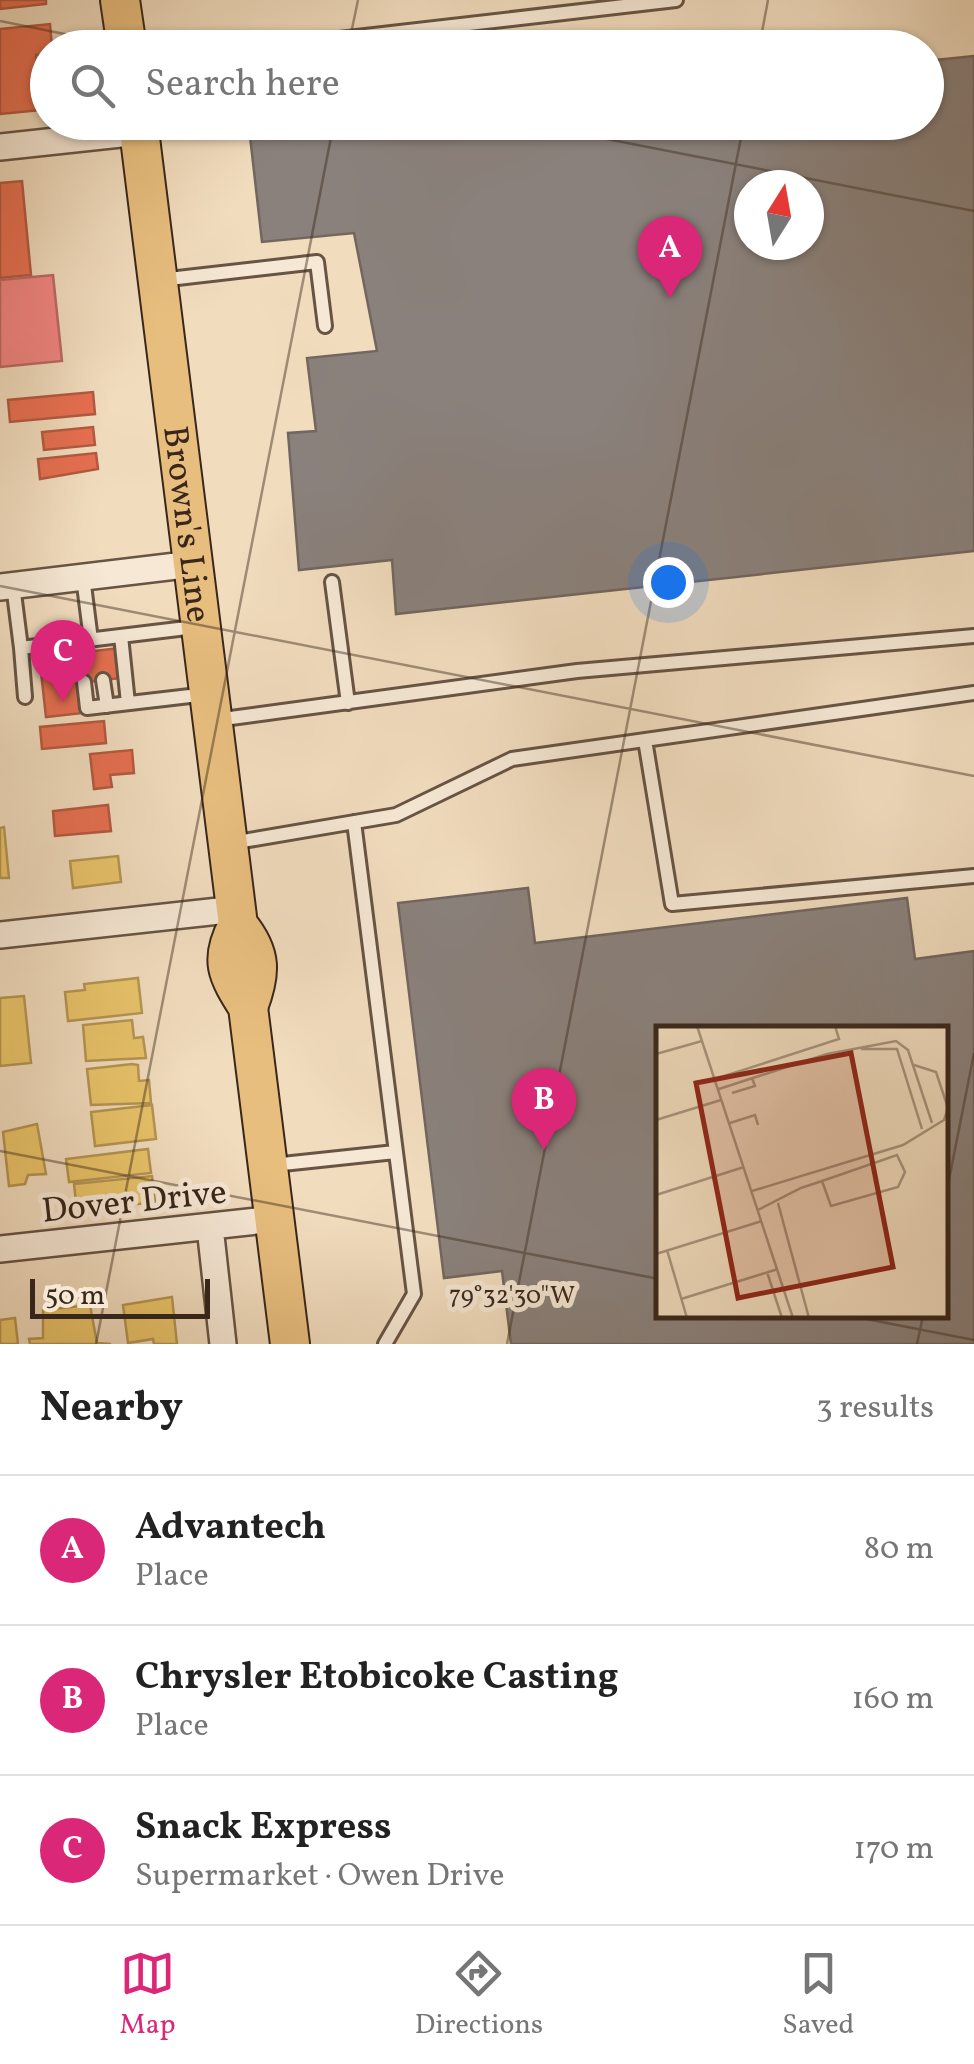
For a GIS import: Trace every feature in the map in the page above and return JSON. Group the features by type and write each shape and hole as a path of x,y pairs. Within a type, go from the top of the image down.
{"main road":[{"path":"120,0 124,30"},
{"name":"Brown's Line","path":"140,140 237,917 226,948 230,978 248,1007 290,1344"}],"street":[{"path":"0,147 48,140"},
{"path":"7,586 194,564"},
{"path":"0,936 237,917"},
{"name":"Dover Drive","path":"0,1250 275,1219"},
{"path":"210,1227 223,1344"}],"lane":[{"path":"445,30 676,0"},
{"path":"158,280 317,262 326,326"},
{"path":"84,577 90,645"},
{"path":"332,582 348,702"},
{"path":"7,586 25,697"},
{"path":"20,648 90,645 121,636 201,626"},
{"path":"121,636 128,703"},
{"path":"84,682 86,708 128,703 211,707 348,702 577,671 974,636"},
{"path":"103,680 106,706"},
{"path":"228,843 396,815 512,759 974,693"},
{"path":"645,740 672,904 974,876"},
{"path":"354,822 414,1294 385,1344"},
{"path":"268,1166 394,1152"}],"building: Homes":[{"path":"4,827 9,878 0,878 0,828"},
{"path":"118,856 121,882 73,888 70,861"},
{"path":"138,978 142,1013 68,1021 65,992 85,990 84,984"},
{"path":"24,996 31,1063 0,1066 0,998"},
{"path":"132,1020 134,1038 143,1037 146,1058 86,1061 83,1025"},
{"path":"138,1065 139,1081 149,1080 151,1103 91,1105 87,1069"},
{"path":"152,1105 156,1139 95,1146 91,1112"},
{"path":"37,1124 46,1174 28,1175 25,1184 9,1186 3,1132"},
{"path":"148,1149 151,1173 69,1182 66,1159"},
{"path":"152,1176 155,1202 77,1211 74,1184"},
{"path":"172,1297 177,1344 154,1344 153,1339 128,1343 123,1305"},
{"path":"90,1305 97,1343 111,1344 30,1344 29,1339 43,1338 43,1310"},
{"path":"15,1318 18,1344 0,1344 0,1320"}],"building: Shops":[{"path":"0,0 46,0 46,4 0,9"},
{"path":"50,24 50,30 30,30 30,111 0,114 0,29"},
{"path":"22,181 31,275 0,278 0,183"},
{"path":"93,392 95,414 10,422 8,400"},
{"path":"93,427 95,445 44,450 42,432"},
{"path":"96,453 98,469 40,479 38,459"},
{"path":"120,648 121,678 79,683 77,653"},
{"path":"78,668 83,713 46,717 41,672"},
{"path":"104,721 106,743 42,749 40,727"},
{"path":"132,750 134,773 110,775 112,787 94,789 90,754"},
{"path":"108,805 111,831 55,836 53,811"}],"building: Health":[{"path":"53,275 62,361 0,367 0,280"}],"building: Industry":[{"path":"974,56 974,551 396,614 392,560 299,570 288,433 316,431 307,358 377,351 354,233 262,242 250,140 944,140 944,59"},
{"path":"528,888 535,943 907,898 915,959 974,951 974,1344 511,1344 502,1271 444,1278 398,903"}],"place":[{"name":"Advantech","path":"670,298"},
{"name":"Snack Express","path":"63,702"},
{"name":"Chrysler Etobicoke Casting","path":"544,1150"}]}
